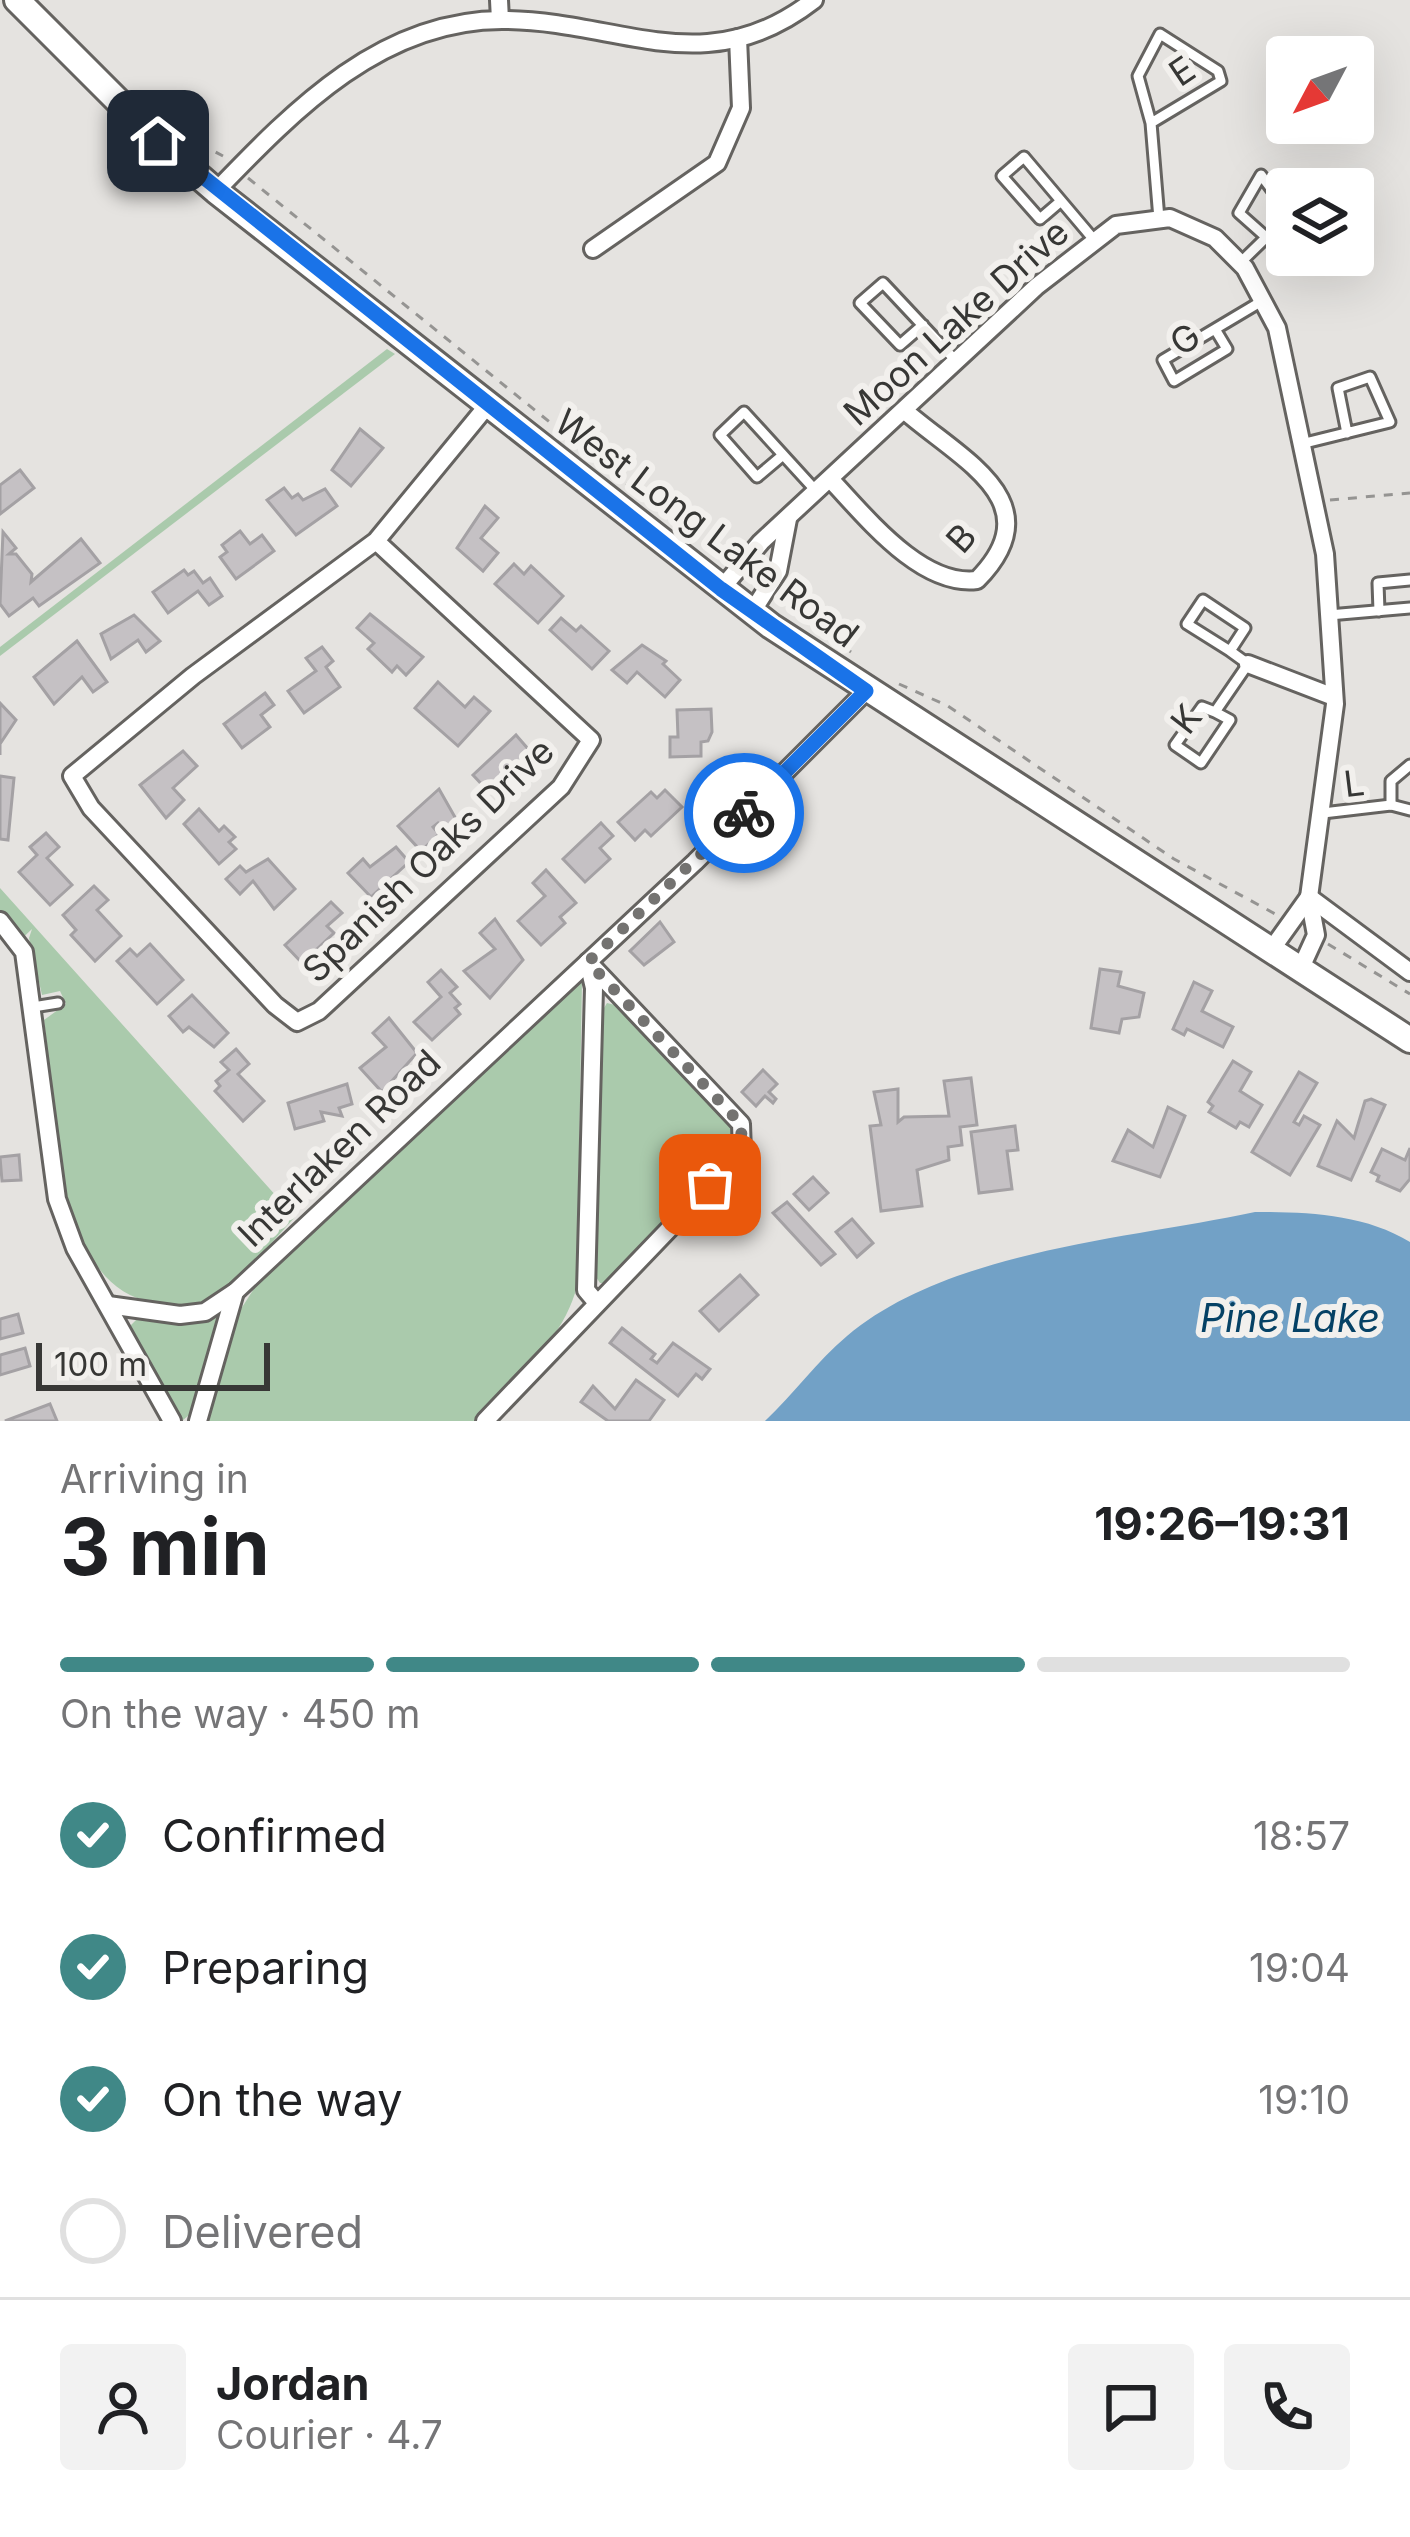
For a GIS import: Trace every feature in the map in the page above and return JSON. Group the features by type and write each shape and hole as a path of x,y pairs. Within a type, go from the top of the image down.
{"main road":[{"name":"West Long Lake Road","path":"17,0 158,141 216,191 721,589 759,603 1410,1040"}],"street":[{"path":"499,0 500,20"},
{"path":"216,191 347,70 394,44 500,20 663,44 738,38 760,33 814,0"},
{"path":"592,249 717,163 741,108 738,38"},
{"path":"1159,219 1171,218 1215,238 1240,263 1277,328 1305,443 1329,615 1334,697 1309,898 1316,935 1300,970"},
{"name":"Moon Lake Drive","path":"721,589 788,518 1037,286 1116,225 1159,219"},
{"name":"Spanish Oaks Drive","path":"376,541 591,740 561,787 319,1011 297,1022 275,1005 92,808 72,776 193,676 376,541 487,406"},
{"name":"B","path":"824,486 927,568 957,582 976,580 1001,548 1008,530 1006,503 905,411"},
{"path":"759,603 778,571 788,518"},
{"path":"1248,664 1334,697"},
{"name":"Interlaken Road","path":"108,1306 205,1312 235,1292 877,685"},
{"path":"1271,950 1309,898"},
{"path":"1309,898 1410,971"},
{"path":"0,922 24,952 58,1199 75,1248 172,1421"},
{"path":"485,1421 742,1153 745,1138 727,1108 588,962"},
{"path":"588,962 594,988 586,1290 597,1303"},
{"path":"198,1421 235,1292"}],"lane":[{"name":"E","path":"1151,123 1221,81 1218,71 1160,34 1138,76 1151,123 1159,219"},
{"path":"1061,201 1040,219 1002,176 1024,157 1061,201 1095,242"},
{"path":"1240,263 1266,237 1239,213 1261,175 1266,182"},
{"path":"922,326 900,345 860,303 883,283 957,362"},
{"name":"G","path":"1216,329 1227,349 1174,380 1163,360 1262,301"},
{"path":"1305,443 1347,433 1390,422 1370,377 1338,388 1347,433"},
{"path":"783,454 757,477 720,435 744,412 783,454 824,486"},
{"path":"1378,611 1378,584 1410,580"},
{"path":"1230,651 1245,628 1203,600 1187,624 1248,664"},
{"path":"1329,615 1410,608"},
{"name":"K","path":"1215,712 1248,664"},
{"name":"K","path":"1202,707 1215,712 1231,720 1201,763 1175,746 1202,707"},
{"name":"L","path":"1391,806 1391,782 1410,765"},
{"name":"L","path":"1323,814 1391,806 1410,809"},
{"path":"33,1007 58,1003"}],"path":[{"path":"177,132 239,168 268,199 614,469 696,541"},
{"path":"1316,502 1410,494"},
{"path":"759,603 790,602 855,656"},
{"path":"877,685 948,706 1174,860 1289,921"},
{"path":"1316,935 1410,994"}],"green space":[{"path":"387,349 395,354 0,656 0,647"},
{"path":"0,888 295,1217 237,1279 209,1300 185,1305 153,1302 120,1289 95,1263 77,1227 65,1185 51,1096 44,1020 66,1004 60,991 42,995 29,938 32,929 11,949 0,938"},
{"path":"582,980 577,1286 549,1343 474,1421 206,1421 232,1323 262,1276"},
{"path":"607,1003 619,1006 729,1118 735,1144 606,1283 600,1283 594,1274 601,1013"},
{"path":"219,1316 194,1411 183,1420 128,1328 139,1317 186,1325"}],"water":[{"name":"Pine Lake","path":"1255,1212 1354,1220 1410,1242 1410,1421 765,1421 847,1336 889,1307 936,1284 1042,1252"}],"building":[{"path":"360,429 383,448 351,486 332,470"},
{"path":"20,470 34,488 0,514 0,485"},
{"path":"284,488 292,498 298,494 303,500 325,489 337,506 296,535 267,500"},
{"path":"485,506 498,518 481,538 498,553 483,571 457,548"},
{"path":"240,531 250,544 262,535 274,551 236,579 220,557 227,552 222,545"},
{"path":"3,532 16,548 9,554 16,554 32,574 31,582 81,539 100,563 39,606 33,598 9,616 0,604"},
{"path":"514,564 524,574 531,566 563,596 538,623 495,584"},
{"path":"184,570 188,575 194,571 203,583 210,578 222,596 209,605 198,591 168,613 153,592"},
{"path":"370,614 423,657 406,675 397,666 392,672 368,649 374,643 357,628"},
{"path":"134,615 160,641 146,652 138,640 111,659 101,634"},
{"path":"561,618 576,631 581,626 609,651 592,669 550,630"},
{"path":"77,641 107,682 93,692 82,677 54,704 34,677"},
{"path":"642,645 666,661 663,664 680,680 665,697 637,672 627,683 612,670"},
{"path":"322,647 333,661 326,667 340,687 304,713 288,691 316,671 306,658"},
{"path":"438,682 465,707 474,697 490,711 458,746 415,708"},
{"path":"265,693 274,705 261,715 270,727 242,748 224,724"},
{"path":"0,703 16,720 0,744"},
{"path":"711,709 712,732 708,741 701,742 701,756 670,757 670,737 678,737 677,710"},
{"path":"516,735 529,750 527,759 487,790 473,775"},
{"path":"183,751 197,766 173,788 184,800 166,818 140,785"},
{"path":"0,776 14,778 8,840 0,839"},
{"path":"439,789 456,819 444,830 438,823 433,827 439,834 421,851 398,826"},
{"path":"665,790 682,807 651,836 645,830 635,840 618,822 651,792 657,798"},
{"path":"199,809 219,831 224,826 235,837 229,842 236,849 219,864 184,824"},
{"path":"601,823 613,836 600,848 610,859 585,882 563,859"},
{"path":"46,833 59,847 47,858 72,885 50,905 19,872 37,855 30,847"},
{"path":"396,847 409,862 371,897 348,873 363,859 370,867"},
{"path":"268,859 295,889 274,909 253,881 240,894 226,879 240,866 246,872"},
{"path":"546,870 576,903 560,917 565,923 541,945 518,921 545,896 533,883"},
{"path":"94,886 108,900 97,910 121,936 95,961 71,935 76,930 63,915"},
{"path":"331,902 342,913 327,926 334,933 302,963 285,945"},
{"path":"495,919 523,960 490,998 464,971 495,949 480,933"},
{"path":"660,922 674,942 644,965 630,951"},
{"path":"150,944 183,980 157,1004 117,961 130,949 137,956"},
{"path":"1100,969 1121,972 1118,986 1144,993 1139,1017 1122,1019 1119,1033 1091,1028"},
{"path":"441,970 457,987 450,993 460,1004 455,1008 460,1014 432,1040 414,1022 441,997 428,982"},
{"path":"1194,982 1212,991 1202,1011 1233,1027 1223,1047 1187,1029 1184,1035 1173,1029"},
{"path":"192,995 228,1033 214,1047 189,1027 183,1032 169,1016"},
{"path":"389,1018 417,1053 382,1092 360,1068 386,1047 373,1033"},
{"path":"236,1049 249,1064 238,1074 264,1101 243,1121 215,1091 220,1086 216,1081 229,1070 221,1062"},
{"path":"1233,1061 1251,1072 1240,1091 1262,1105 1249,1127 1240,1122 1236,1128 1209,1112 1213,1106 1208,1102"},
{"path":"763,1070 777,1084 769,1092 776,1099 773,1103 765,1096 756,1106 742,1092"},
{"path":"1299,1072 1317,1083 1294,1122 1299,1125 1304,1116 1320,1125 1290,1175 1252,1152"},
{"path":"971,1078 977,1125 960,1127 962,1145 948,1147 949,1160 917,1170 922,1206 881,1211 870,1126 881,1125 874,1092 898,1089 898,1122 904,1117 949,1116 944,1081"},
{"path":"347,1084 352,1104 339,1108 342,1116 321,1112 324,1121 295,1129 288,1103"},
{"path":"1365,1101 1385,1105 1351,1180 1318,1166 1337,1121 1354,1138"},
{"path":"1168,1107 1185,1116 1160,1177 1113,1161 1128,1130 1153,1147"},
{"path":"1015,1126 1018,1150 1007,1151 1012,1189 979,1193 971,1132"},
{"path":"1410,1148 1410,1179 1400,1191 1377,1181 1379,1176 1371,1172 1382,1149 1405,1160"},
{"path":"19,1155 21,1180 2,1181 0,1157"},
{"path":"813,1177 828,1193 809,1210 794,1194"},
{"path":"787,1202 835,1254 821,1265 773,1213"},
{"path":"852,1219 873,1243 857,1257 836,1232"},
{"path":"740,1275 758,1295 719,1331 700,1311"},
{"path":"18,1314 23,1333 0,1339 0,1319"},
{"path":"622,1328 655,1354 651,1359 657,1363 673,1343 710,1369 702,1379 696,1374 678,1396 610,1343"},
{"path":"25,1348 30,1366 0,1375 0,1355"},
{"path":"636,1380 664,1400 649,1421 608,1421 581,1402 593,1386 615,1409"},
{"path":"50,1404 57,1421 5,1421"}],"way so far":[{"path":"710,1185 742,1153 741,1124 588,962 744,813"}],"route":[{"path":"158,141 284,246 721,589 866,691 744,813"}]}
